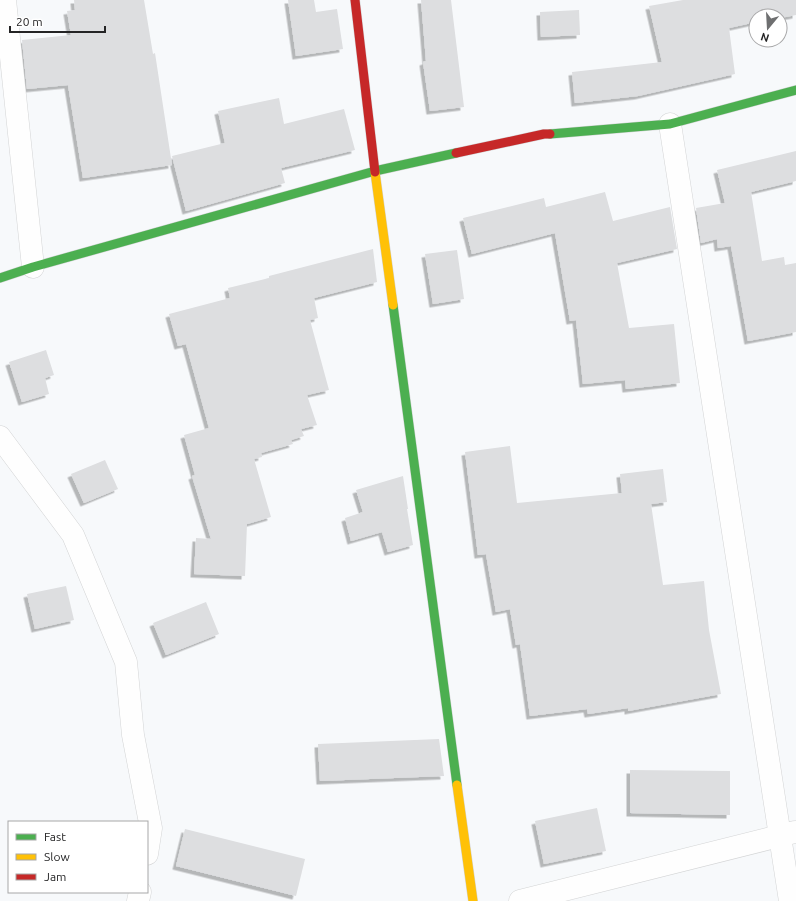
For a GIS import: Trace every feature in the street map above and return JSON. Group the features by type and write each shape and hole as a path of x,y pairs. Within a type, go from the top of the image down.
{"street":[{"path":"5,0 33,267"},
{"path":"355,0 375,171 473,901"},
{"path":"0,278 33,267 375,171 544,134 670,124 796,90"},
{"path":"670,124 788,834 790,901"},
{"path":"0,437 73,535 126,662 133,735 151,828 148,848"},
{"path":"520,901 788,834"}],"building":[{"path":"74,0 144,0 153,54 155,53 172,165 83,178 68,85 27,89 22,40 71,35 67,11 75,10"},
{"path":"288,0 314,0 316,12 337,9 343,49 296,56"},
{"path":"421,0 451,0 464,107 430,111 423,62 426,61"},
{"path":"683,0 796,0 796,15 788,16 788,8 748,8 748,24 729,28 735,74 638,96 575,103 572,72 662,62 649,6"},
{"path":"579,10 580,35 541,37 540,12"},
{"path":"279,98 284,124 344,109 355,150 281,168 285,183 186,211 172,156 225,143 218,111"},
{"path":"796,151 796,181 751,192 762,261 784,257 785,265 796,263 796,332 748,341 731,246 718,248 717,239 701,243 696,208 725,203 717,170"},
{"path":"605,192 613,221 670,207 677,249 617,263 629,328 674,324 680,383 626,389 625,380 583,384 576,320 570,321 555,233 472,254 463,218 544,198 546,207"},
{"path":"373,249 377,282 314,298 318,318 310,320 329,390 307,395 317,425 301,429 304,436 291,440 293,444 261,453 262,457 254,459 271,517 247,524 245,576 194,574 196,538 211,539 192,476 195,475 184,435 209,428 186,344 178,346 169,314 230,298 228,288"},
{"path":"457,250 464,299 433,304 425,254"},
{"path":"46,350 54,375 45,378 49,394 22,402 9,362"},
{"path":"510,446 517,503 622,493 620,474 663,469 667,502 651,504 663,585 704,581 709,630 721,694 628,711 628,708 588,714 587,709 530,716 520,644 516,645 510,609 496,612 486,554 478,555 465,452"},
{"path":"105,460 118,489 84,503 71,474"},
{"path":"403,476 413,545 388,552 382,532 351,541 345,518 363,512 356,490"},
{"path":"66,586 74,620 35,629 27,594"},
{"path":"206,602 219,634 166,655 153,623"},
{"path":"439,739 444,776 320,781 318,744"},
{"path":"630,770 730,771 730,815 630,813"},
{"path":"597,808 606,851 544,864 535,821"},
{"path":"185,829 305,859 296,896 176,866"}],"traffic: fast":[{"path":"550,134 670,124 796,90"},
{"path":"0,278 33,267 375,171 456,153"},
{"path":"393,305 457,785"}],"traffic: slow":[{"path":"375,172 393,305"},
{"path":"457,785 473,901"}],"traffic: jam":[{"path":"355,0 375,172"},
{"path":"456,153 550,134"}]}
